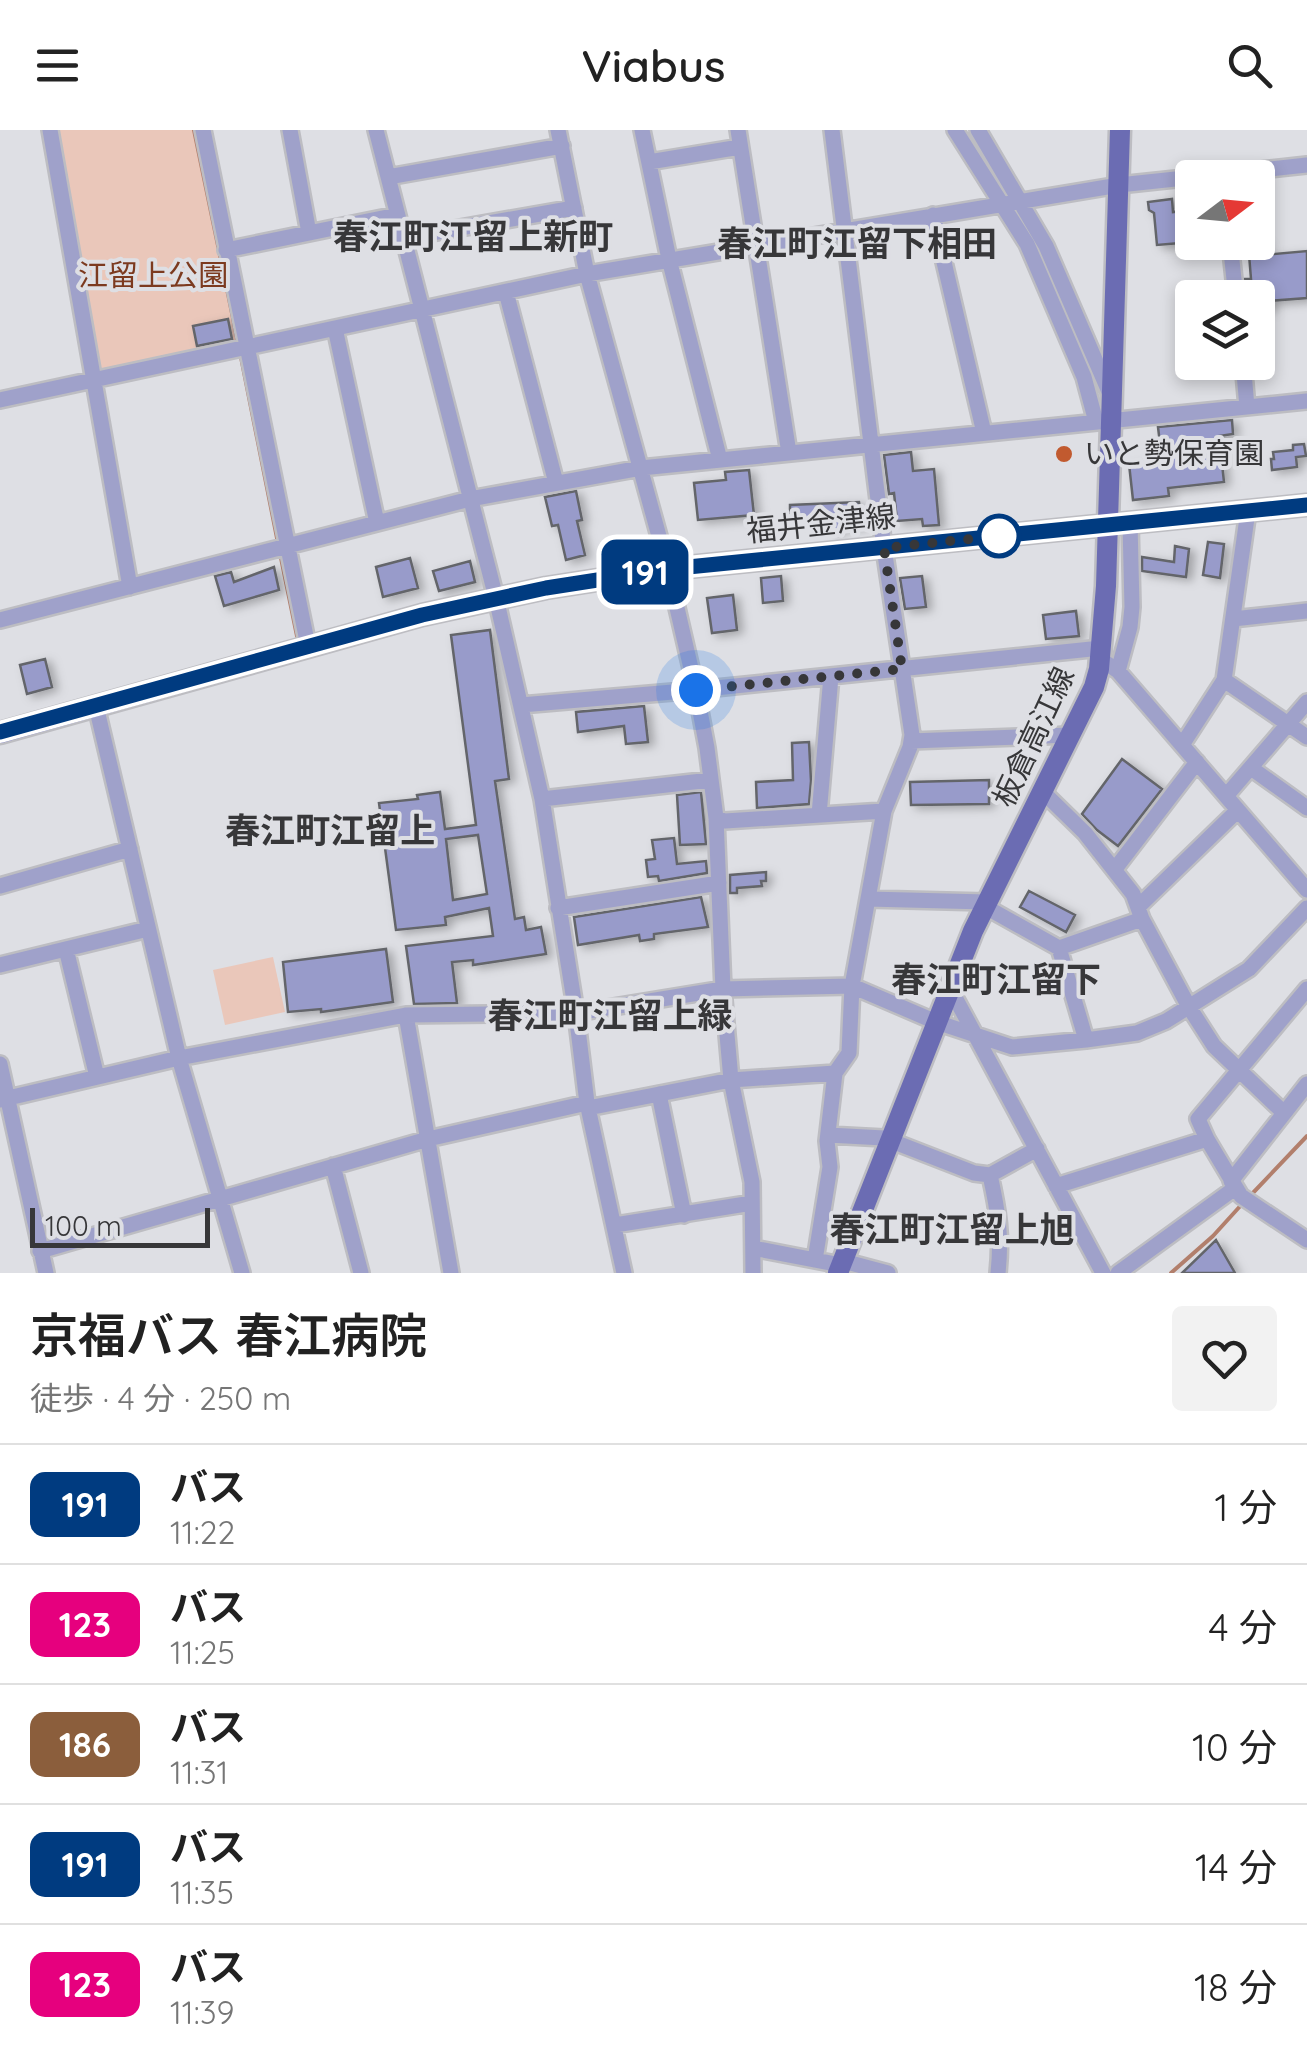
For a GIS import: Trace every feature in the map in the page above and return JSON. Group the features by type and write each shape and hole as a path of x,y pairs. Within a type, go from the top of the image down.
{"main road":[{"name":"板倉高江線","path":"841,1266 985,904 1094,687 1100,654 1108,525 1103,421 1111,396 1120,130"},
{"name":"福井金津線","path":"0,732 496,598 668,569 1307,505"}],"street":[{"path":"50,130 130,586"},
{"path":"203,130 308,646"},
{"path":"290,130 310,233"},
{"path":"376,130 496,598 542,799 588,1105 624,1273"},
{"path":"642,130 668,260 720,460"},
{"path":"815,1260 830,1168 828,1135 836,1073 849,1052 852,986 884,812 912,735 884,548 832,130"},
{"path":"955,130 1028,244 1103,421"},
{"path":"983,131 1046,246 1111,396"},
{"path":"388,176 560,138 588,274 668,569 696,690 716,818 731,1080 752,1182 753,1273"},
{"path":"649,162 739,138 789,452"},
{"path":"1275,169 1307,165"},
{"path":"0,400 588,274 1120,185 1175,180"},
{"path":"403,238 574,208"},
{"path":"226,250 397,215"},
{"path":"933,215 984,433"},
{"path":"506,292 556,483"},
{"path":"336,328 377,523"},
{"path":"1245,380 1247,407"},
{"path":"0,620 470,499 641,468 1307,401"},
{"path":"1182,746 1224,680 1248,511"},
{"path":"1118,671 1132,607 1130,523"},
{"path":"1233,619 1307,611"},
{"path":"520,705 1100,654 1307,890"},
{"path":"819,815 831,676"},
{"path":"1224,680 1307,736"},
{"path":"1226,796 1307,702"},
{"path":"96,706 178,1058 242,1273"},
{"path":"910,740 1070,735"},
{"path":"1115,869 1197,762"},
{"path":"1251,768 1307,808"},
{"path":"542,799 711,780"},
{"path":"1042,791 1085,833 1133,894 1189,1007 1214,1046 1284,1113"},
{"path":"1058,948 1140,913 1238,810"},
{"path":"716,818 725,821 884,812"},
{"path":"0,886 130,850"},
{"path":"558,908 719,884"},
{"path":"868,899 985,904 1058,948 1086,1040"},
{"path":"4,1099 178,1058 406,1015 576,1013 723,988 852,986 936,1022 1012,1047 1137,1033 1155,1027 1249,970 1307,908"},
{"path":"0,964 148,929"},
{"path":"66,949 97,1077"},
{"path":"1307,989 1198,1119 1241,1196 1307,1240"},
{"path":"951,990 1103,1273"},
{"path":"406,1015 451,1273"},
{"path":"0,1064 4,1099 46,1273"},
{"path":"40,1251 428,1139 731,1080 836,1073"},
{"path":"1118,1273 1233,1184 1307,1084"},
{"path":"660,1094 684,1215"},
{"path":"828,1135 884,1138 974,1174 990,1175 1037,1149"},
{"path":"1056,1186 1207,1139"},
{"path":"332,1166 361,1273"},
{"path":"990,1175 1000,1216 998,1273"},
{"path":"614,1225 752,1203"},
{"path":"753,1248 888,1273"}],"green space":[{"name":"江留上公園","path":"50,130 203,130 245,347 94,379"},
{"path":"273,957 285,1012 225,1025 213,970"}],"building":[{"path":"1172,199 1175,243 1157,245 1154,213 1148,202"},
{"path":"1307,251 1307,298 1275,301 1275,280 1245,279 1251,279 1249,260 1275,260 1275,254"},
{"path":"228,319 232,339 197,346 193,326"},
{"path":"1232,420 1233,434 1219,436 1224,482 1168,488 1169,496 1133,500 1129,464 1162,460 1158,427"},
{"path":"1304,444 1306,456 1296,457 1297,467 1272,470 1273,452 1293,450 1293,445"},
{"path":"911,452 913,471 934,469 939,525 923,526 922,519 897,521 884,455"},
{"path":"749,470 754,515 698,520 694,483 726,480 725,472"},
{"path":"576,491 582,520 577,521 585,555 566,560 558,525 552,526 545,497"},
{"path":"859,502 862,525 842,526 836,533 819,517 804,520 790,513 790,505"},
{"path":"1208,542 1224,544 1220,578 1203,575"},
{"path":"1175,546 1189,549 1186,577 1142,571 1142,557 1174,562"},
{"path":"410,558 418,588 383,597 376,567"},
{"path":"470,561 475,582 439,591 433,571"},
{"path":"274,567 279,590 224,606 215,576 231,572 234,582"},
{"path":"781,576 783,601 763,603 761,578"},
{"path":"922,576 926,607 905,609 900,578"},
{"path":"733,595 737,630 712,633 707,598"},
{"path":"1076,611 1079,636 1046,639 1043,615"},
{"path":"490,630 509,779 495,781 515,919 524,917 526,930 541,927 546,954 473,965 473,960 452,962 457,1003 414,1004 406,946 493,936 489,908 445,917 446,925 396,930 379,803 440,792 445,829 476,825 451,635","holes":["478,835 487,894 453,900 446,839"]},
{"path":"45,659 52,687 27,694 20,665"},
{"path":"644,706 648,742 626,744 624,726 578,732 576,712"},
{"path":"809,742 809,804 757,808 756,782 793,780 792,743"},
{"path":"1122,759 1162,789 1118,846 1082,814"},
{"path":"989,780 989,804 911,805 910,782"},
{"path":"701,792 706,844 680,845 677,795"},
{"path":"674,838 677,864 706,861 707,873 659,881 658,876 648,877 646,860 655,859 652,840"},
{"path":"766,872 762,886 737,888 737,893 730,893 730,875"},
{"path":"1029,891 1075,915 1066,932 1020,907"},
{"path":"701,897 708,927 654,934 654,939 640,941 639,935 578,945 574,917"},
{"path":"386,949 393,1002 321,1012 288,1012 283,962"},
{"path":"1216,1240 1235,1273 1182,1273"}],"waterway":[{"path":"194,130 238,342"},
{"path":"240,352 278,543"},
{"path":"280,553 297,636"},
{"path":"1250,1196 1307,1136"},
{"path":"1171,1273 1243,1203"}],"bus line":[{"name":"191","path":"0,732 422,615 546,588 668,569 1307,505"}],"place":[{"name":"いと勢保育園","path":"1064,454"}],"district":[{"name":"春江町江留上新町","path":"473,237"},
{"name":"春江町江留下相田","path":"857,244"},
{"name":"春江町江留上","path":"330,831"},
{"name":"春江町江留下","path":"996,980"},
{"name":"春江町江留上緑","path":"610,1016"},
{"name":"春江町江留上旭","path":"952,1230"}],"route":[{"path":"696,690 902,669 884,548 999,536"}]}
